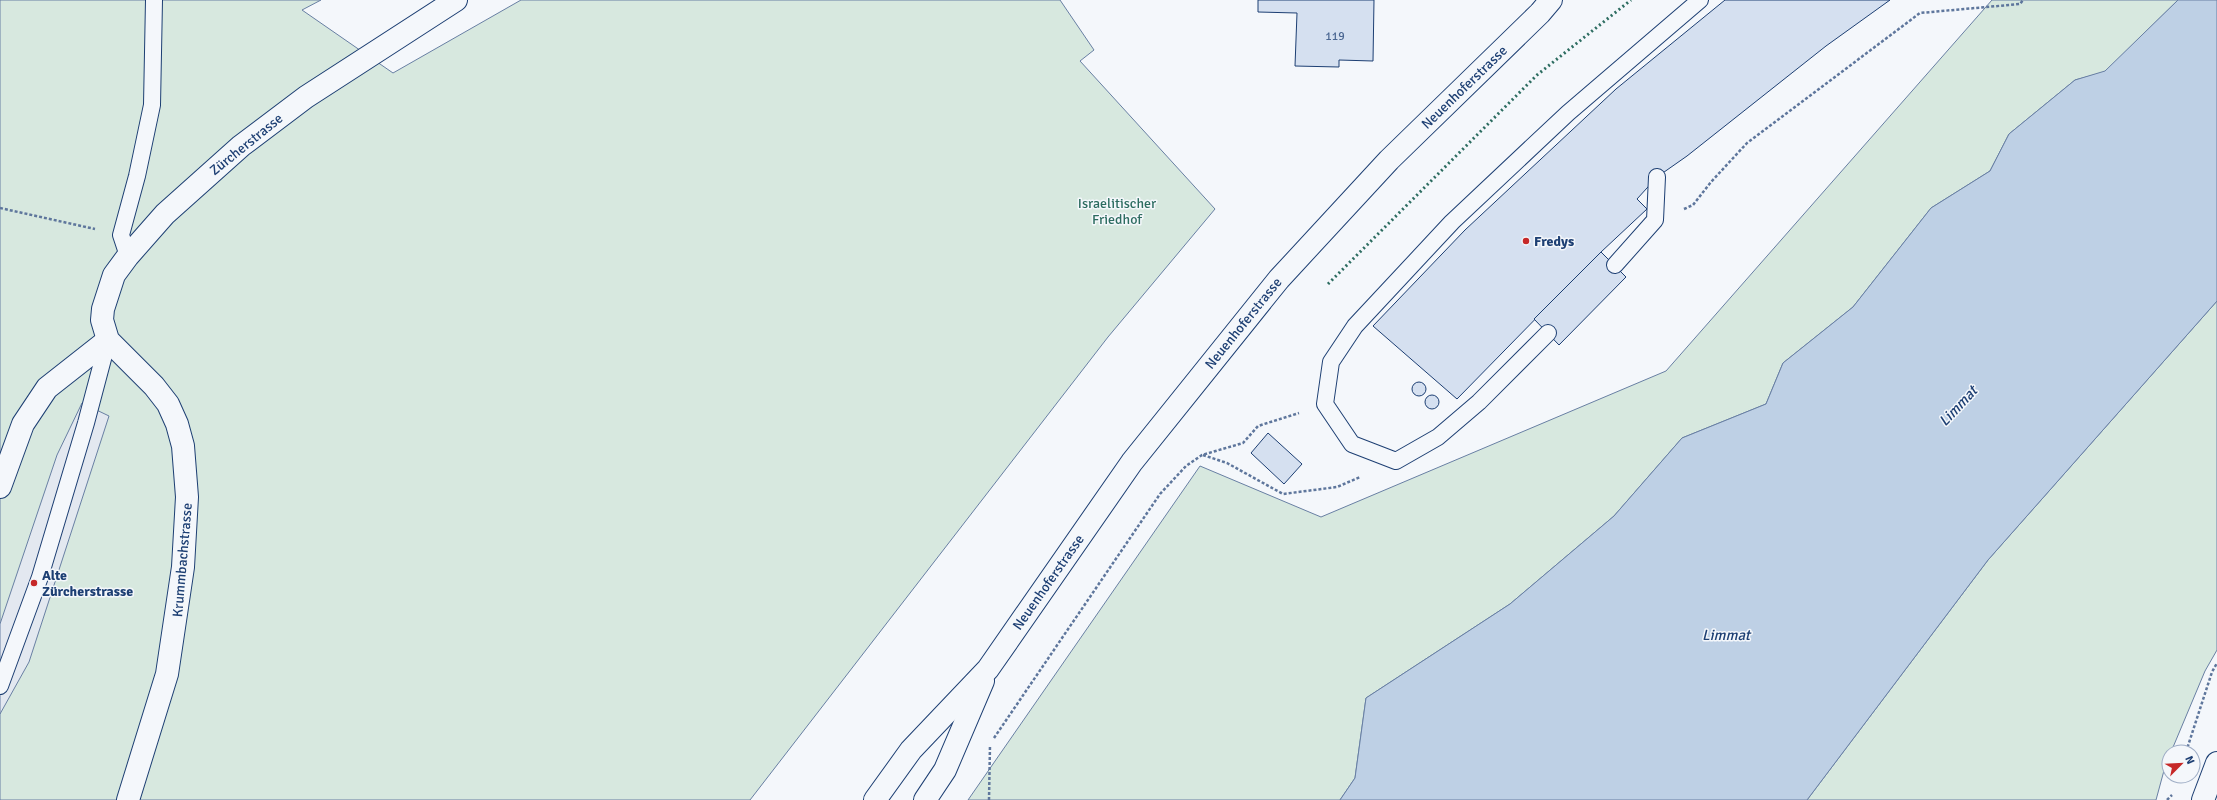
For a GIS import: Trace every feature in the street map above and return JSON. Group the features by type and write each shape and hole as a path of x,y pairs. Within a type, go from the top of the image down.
{"main road":[{"name":"Zürcherstrasse","path":"108,340 102,320 103,309 114,275 128,256 165,214 241,146 306,97 456,0"},
{"name":"Neuenhoferstrasse","path":"875,800 911,750 988,669 1132,462 1279,279 1389,160 1545,7 1561,0"},
{"path":"0,487 23,424 47,388 108,340"},
{"name":"Krummbachstrasse","path":"108,340 130,365 154,386 168,404 177,424 182,446 188,497 183,567 167,674 128,800"},
{"name":"Neuenhoferstrasse","path":"926,800 945,770 988,669"},
{"path":"2204,800 2217,763"}],"lane":[{"path":"128,256 121,235 137,176 152,105 154,0"},
{"path":"1548,333 1479,402 1438,437 1396,461 1352,444 1324,404 1331,362 1356,326 1398,280 1452,222 1568,113 1700,0"},
{"path":"1615,265 1655,220 1656,177"},
{"path":"0,686 40,577 86,424 108,340"}],"path":[{"path":"1655,220 1693,205 1711,182 1747,144 1920,13 2020,4 2023,0"},
{"path":"0,208 121,235"},
{"path":"990,800 990,743 1160,494 1186,466 1202,455 1243,443 1258,426 1324,404"},
{"path":"1202,455 1227,463 1284,494 1337,487 1396,461"},
{"path":"2189,744 2212,672 2217,663"}],"green space":[{"name":"Israelitischer Friedhof","path":"0,0 321,0 302,10 393,73 521,0 1060,0 1094,50 1080,61 1215,209 1108,337 750,800 0,800"},
{"path":"1992,0 2178,0 2105,72 2075,80 2009,134 1990,171 1931,208 1853,307 1783,363 1766,404 1682,438 1614,516 1510,604 1366,698 1355,778 1340,800 968,800 1200,466 1321,517 1666,371"},
{"path":"2217,301 2217,650 2205,671 2174,744 2161,744 2161,782 2156,800 1807,800 1988,560"}],"shaded area":[{"name":"Alte Zürcherstrasse","path":"82,403 109,416 29,662 0,714 0,624 57,455"}],"water":[{"name":"Limmat","path":"2178,0 2217,0 2217,301 1988,560 1807,800 1340,800 1355,778 1366,698 1510,604 1614,516 1682,438 1766,404 1783,363 1853,307 1931,208 1990,171 2009,134 2075,80 2105,71"}],"building":[{"path":"1258,0 1374,0 1373,61 1339,60 1339,67 1295,66 1297,13 1258,12"},
{"path":"1725,0 1890,0 1826,46 1687,156 1657,177 1637,199 1647,209 1601,252 1457,399 1373,326 1465,230 1616,89"},
{"path":"1601,252 1626,277 1559,345 1534,319"},
{"path":"1419,382 1424,384 1426,389 1424,394 1419,396 1414,394 1412,389 1414,384"},
{"path":"1432,395 1437,397 1439,402 1437,407 1432,409 1427,407 1425,402 1427,397"},
{"path":"1268,433 1302,464 1284,484 1251,453"}],"hedge":[{"path":"1328,284 1537,75 1631,0"}],"place":[{"name":"Fredys","path":"1526,241"},
{"name":"Alte Zürcherstrasse","path":"34,583"}]}
